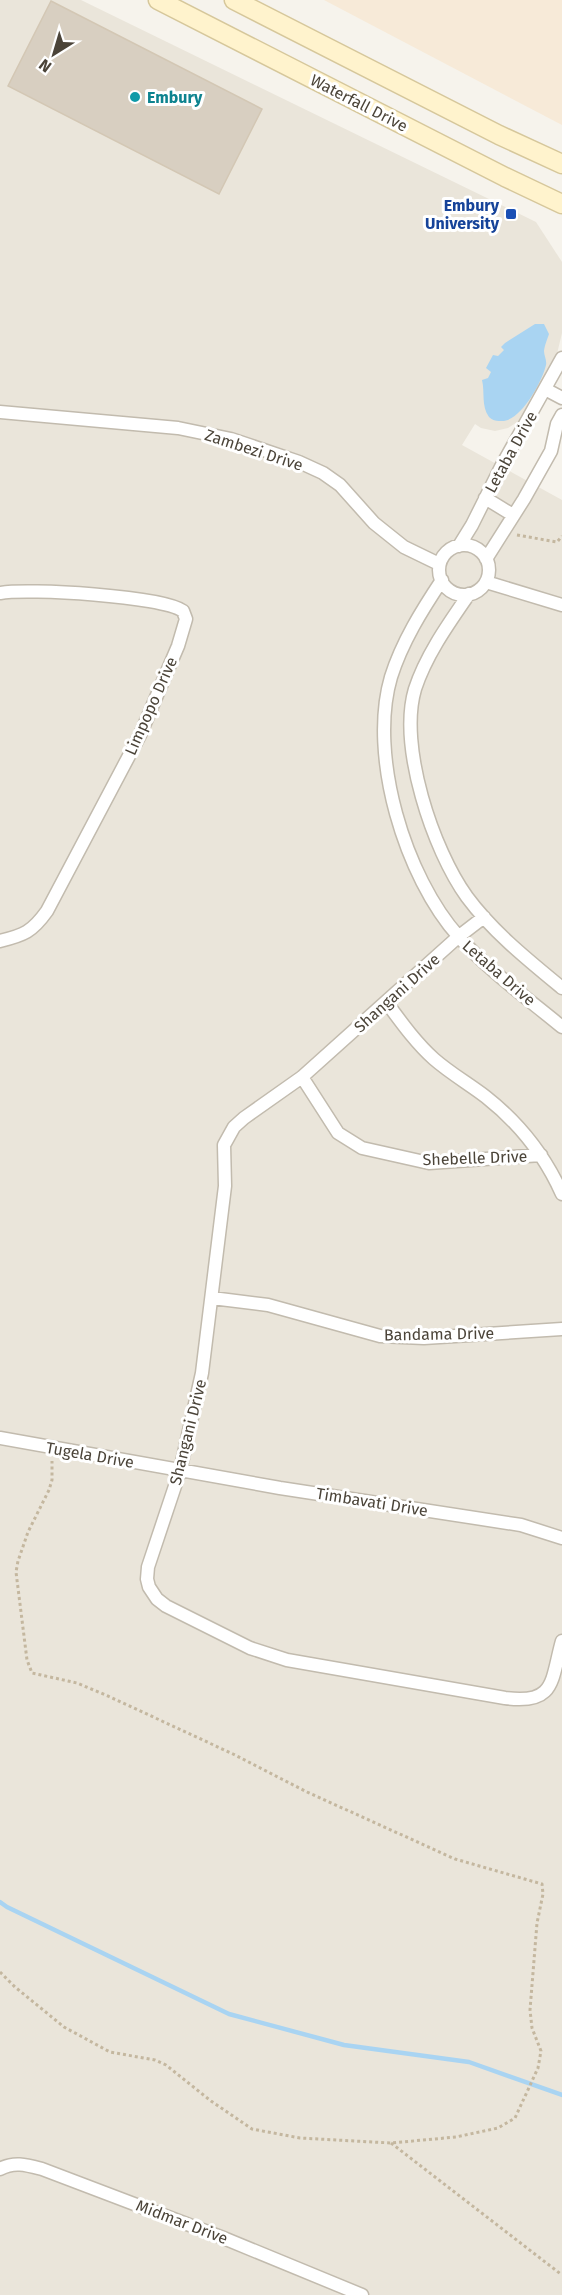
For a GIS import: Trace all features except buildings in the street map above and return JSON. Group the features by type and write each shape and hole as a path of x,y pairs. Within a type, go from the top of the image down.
{"main road":[{"name":"Waterfall Drive","path":"158,0 562,204"},
{"path":"234,0 499,135 562,164"}],"street":[{"name":"Letaba Drive","path":"459,546 562,358"},
{"path":"545,389 562,398"},
{"name":"Zambezi Drive","path":"0,412 178,428 231,439 299,462 323,473 340,485 374,523 404,547 439,564"},
{"name":"Letaba Drive","path":"486,559 551,451 557,424 562,415"},
{"path":"485,498 513,515"},
{"path":"459,546 474,548 486,559 488,566 486,582 482,588 469,594 455,594 444,586 439,564 450,549 459,546"},
{"name":"Letaba Drive","path":"442,580 421,611 404,645 391,677 384,715 387,772 401,834 433,904 458,937 484,964 562,1027"},
{"path":"486,582 562,605"},
{"name":"Limpopo Drive","path":"0,593 24,591 98,595 170,604 183,610 186,619 178,646 140,735 47,911 23,936 0,941"},
{"name":"Letaba Drive","path":"469,594 421,674 414,692 410,727 412,757 434,832 466,896 510,945 562,988"},
{"name":"Shangani Drive","path":"484,917 458,937 302,1077 244,1118 234,1128 225,1145 225,1186 202,1372 180,1471 153,1550 147,1579 157,1599 166,1606 250,1648 287,1660 525,1700 539,1696 552,1681 562,1641"},
{"path":"387,1003 423,1048 503,1111 541,1155 562,1194"},
{"name":"Shebelle Drive","path":"302,1077 338,1133 362,1148 429,1163 470,1162 541,1155"},
{"name":"Bandama Drive","path":"212,1298 268,1305 380,1336 397,1338 562,1329"},
{"name":"Tugela Drive","path":"0,1438 180,1471"},
{"name":"Timbavati Drive","path":"180,1471 521,1525 562,1538"},
{"name":"Midmar Drive","path":"0,2169 8,2165 20,2164 42,2169 221,2237 362,2295"}],"path":[{"path":"500,538 514,534 557,542 562,536"},
{"path":"0,1972 64,2027 110,2052 154,2060 166,2065 211,2101 252,2129 300,2138 391,2143 440,2140 498,2128 515,2118 538,2068 540,2051 532,2028 530,2010 537,1923 544,1887 542,1884 455,1860 108,1696 77,1683 32,1673 27,1660 16,1572 23,1544 52,1480 52,1449"},
{"path":"391,2143 562,2275"}],"shaded area":[{"path":"0,0 81,0 536,222 562,262 562,333 556,358 525,417 508,428 495,431 475,424 462,445 562,500 562,2295 0,2295"},
{"path":"324,0 562,0 562,125"}],"water":[{"path":"535,324 544,324 549,334 544,351 546,365 540,381 530,399 516,415 502,421 494,420 489,417 484,404 482,380 488,378 491,372 486,368 493,355 498,356 504,350 501,347 505,343"}],"waterway":[{"path":"0,1902 229,2014 344,2045 469,2062 562,2095"}],"place":[{"name":"Embury","path":"135,97"},
{"name":"Embury University","path":"511,214"}]}
